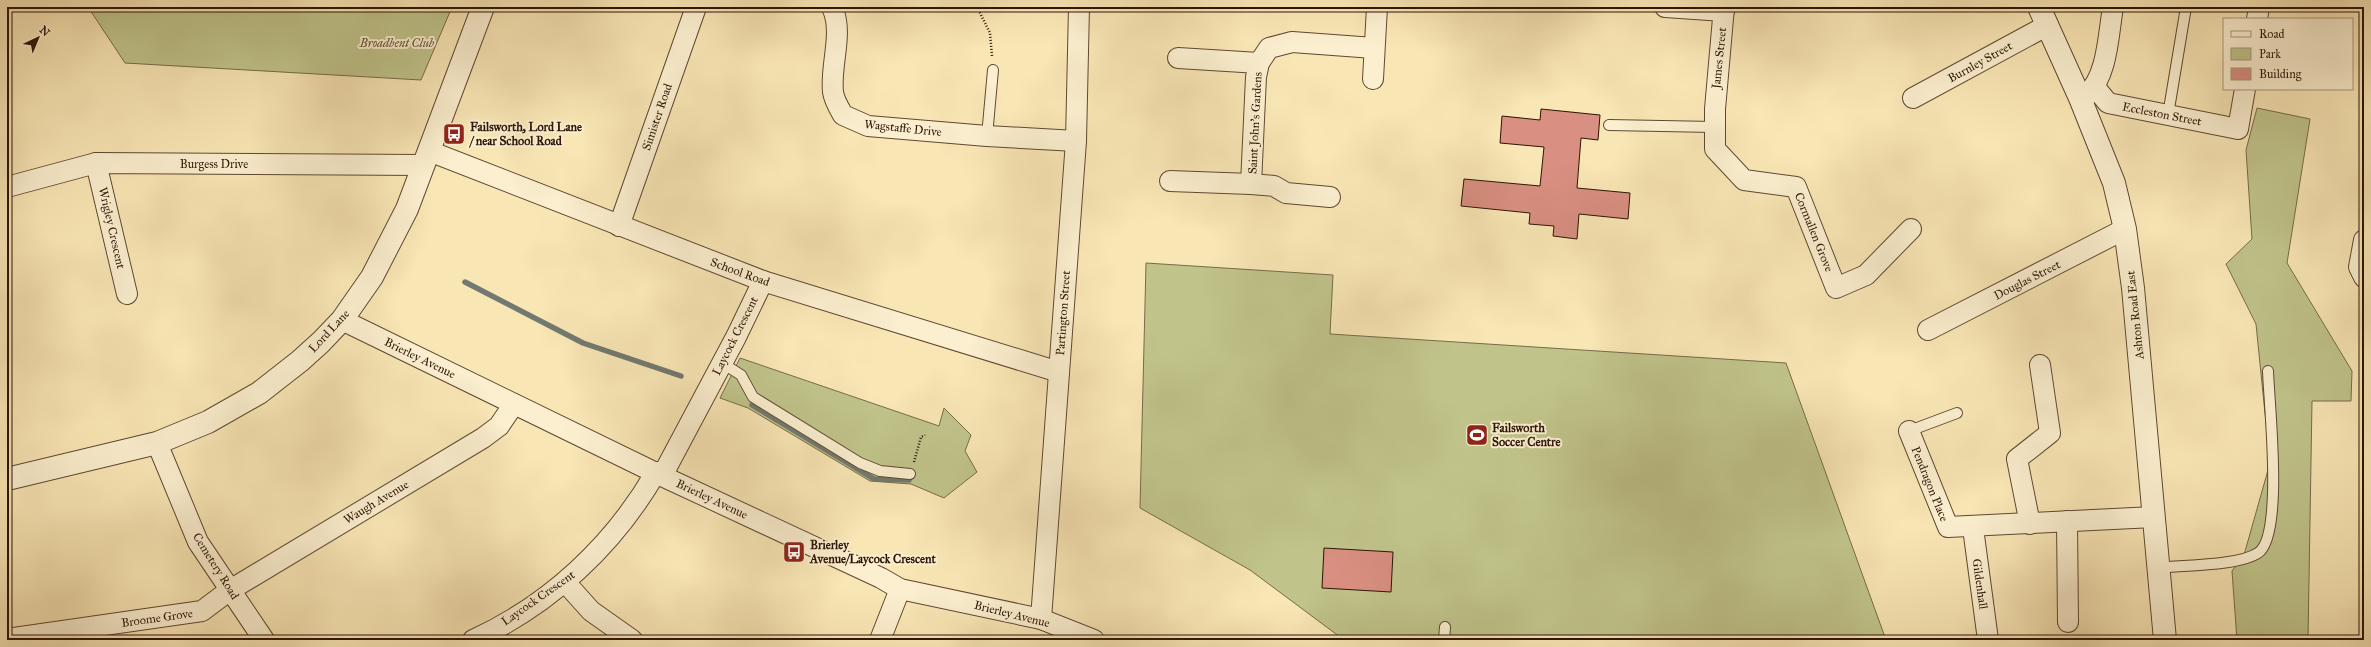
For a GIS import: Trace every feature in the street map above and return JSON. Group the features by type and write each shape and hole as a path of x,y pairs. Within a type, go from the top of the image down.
{"street":[{"name":"Lord Lane","path":"7,479 157,443 208,422 260,393 300,361 342,320 372,277 407,209 483,7"},
{"name":"Simister Road","path":"619,226 696,7"},
{"name":"Wagstaffe Drive","path":"832,7 835,14 836,31 833,92 843,115 868,126 988,136 1076,141"},
{"name":"Partington Street","path":"1041,619 1076,141 1078,7"},
{"path":"1373,79 1377,7"},
{"path":"1664,7 1724,9"},
{"path":"2087,92 2104,60 2113,7"},
{"path":"2257,18 2259,7"},
{"name":"James Street","path":"1714,118 1724,9"},
{"name":"Ashton Road East","path":"2043,16 2087,92 2114,184 2125,229 2133,288 2165,640"},
{"name":"Burnley Street","path":"1913,98 2043,16"},
{"name":"Saint John's Gardens","path":"1252,184 1256,78 1259,63 1269,48 1292,42 1374,48"},
{"name":"Saint John's Gardens","path":"1178,58 1259,63"},
{"name":"Eccleston Street","path":"2087,92 2108,103 2238,129 2245,90"},
{"name":"Cormallen Grove","path":"1714,118 1715,149 1744,180 1796,187 1836,288 1866,275 1911,229"},
{"name":"Burgess Drive","path":"7,187 96,163 426,158"},
{"name":"School Road","path":"426,158 619,226 763,282 1059,372"},
{"name":"Wrigley Crescent","path":"96,163 127,294"},
{"name":"Saint John's Gardens","path":"1170,181 1274,186 1286,193 1330,197"},
{"name":"Douglas Street","path":"1928,330 2125,229"},
{"path":"2364,240 2359,267 2364,277"},
{"name":"Laycock Crescent","path":"473,640 519,614 565,582 599,551 659,474 722,363 763,282"},
{"name":"Brierley Avenue","path":"342,320 659,474 874,575 900,589 1041,619 1094,640"},
{"path":"2030,524 2017,459 2050,433 2040,365"},
{"name":"Waugh Avenue","path":"230,590 483,438 499,426 514,404"},
{"name":"Pendragon Place","path":"1909,431 1948,528 1973,528 2154,517"},
{"name":"Cemetery Road","path":"157,443 198,542 264,640"},
{"path":"2067,522 2068,622"},
{"name":"Gildenhall","path":"1973,528 1988,640"},
{"path":"565,582 590,611 632,640"},
{"path":"880,640 900,589"},
{"name":"Broome Grove","path":"7,640 202,611 230,590"}],"lane":[{"path":"2168,115 2186,7"},
{"path":"988,136 993,70"},
{"path":"1609,125 1714,118"},
{"path":"722,363 741,376 753,398 860,463 880,471 910,474"},
{"path":"2159,568 2233,561 2257,554 2264,547 2269,537 2272,519 2274,480 2268,371"},
{"path":"1909,431 1957,413"},
{"path":"1444,640 1445,626"}],"path":[{"path":"977,7 990,32 993,70"},
{"path":"910,474 921,437 925,435"}],"green space":[{"name":"Broadbent Club","path":"88,7 452,7 421,80 125,63"},
{"path":"2257,108 2310,119 2287,263 2352,371 2351,401 2312,401 2308,640 2237,640 2232,571 2244,555 2270,463 2256,324 2226,264 2252,239 2246,150"},
{"name":"Failsworth Soccer Centre","path":"1146,263 1333,275 1330,334 1786,363 1886,640 1344,640 1250,570 1140,508"},
{"path":"740,358 939,426 944,408 971,435 965,451 977,472 944,498 911,484 870,481 748,408 720,398"}],"building":[{"path":"1541,109 1600,115 1598,140 1581,138 1577,188 1630,193 1628,219 1579,214 1577,239 1553,236 1554,226 1529,224 1530,213 1461,206 1464,179 1540,186 1544,147 1500,143 1502,116 1540,120"},
{"path":"1324,548 1393,552 1391,592 1322,588"}],"waterway":[{"path":"465,282 583,343 681,376"},
{"path":"752,405 874,479 909,480"}],"place":[{"name":"Failsworth, Lord Lane / near School Road","path":"454,134"},
{"name":"Failsworth Soccer Centre","path":"1477,435"},
{"name":"Brierley Avenue/Laycock Crescent","path":"794,552"}]}
